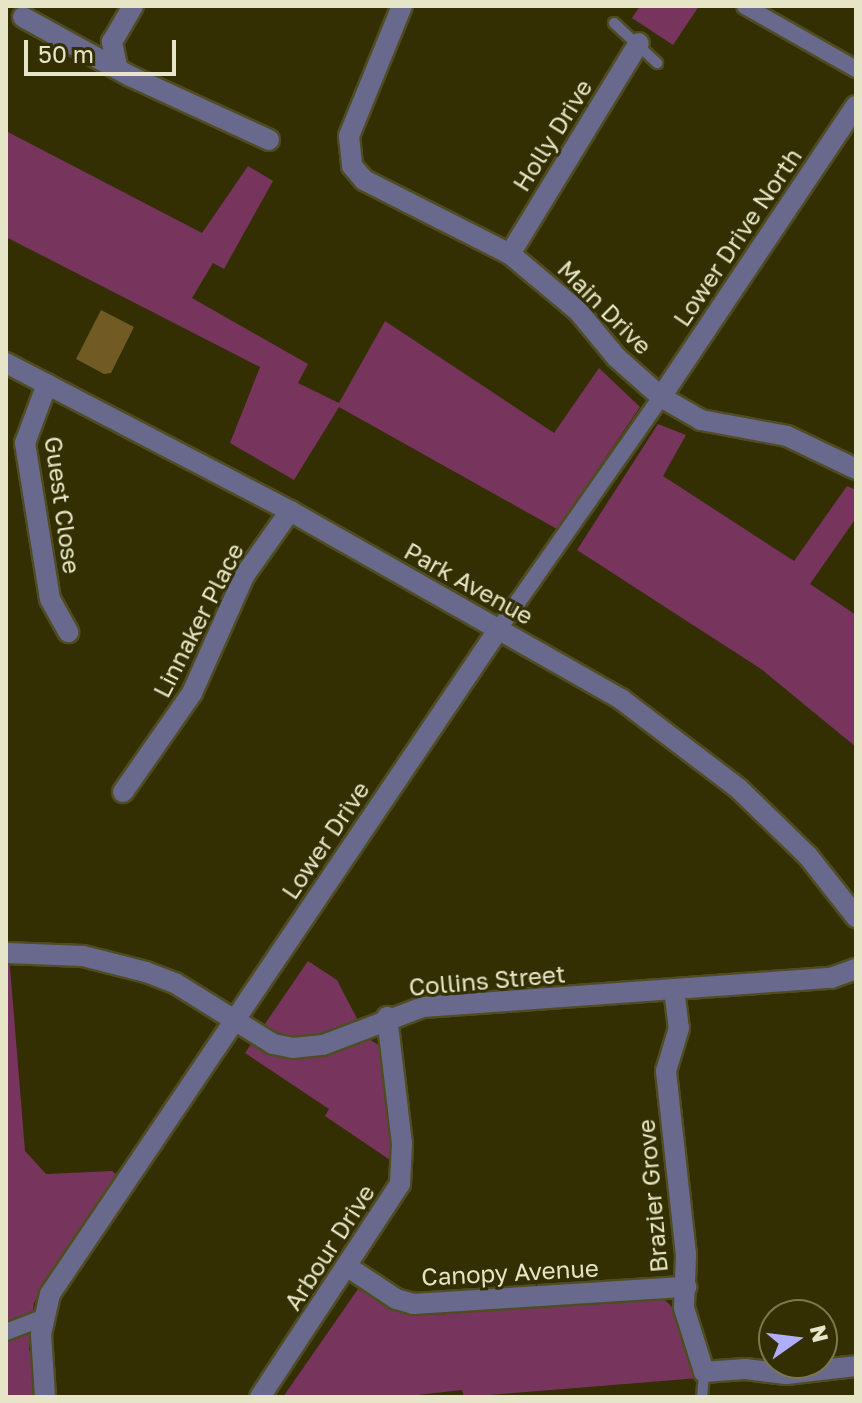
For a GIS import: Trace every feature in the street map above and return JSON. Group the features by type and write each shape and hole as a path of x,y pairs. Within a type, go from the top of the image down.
{"street":[{"path":"117,66 112,42 133,6"},
{"name":"Main Drive","path":"402,6 349,136 352,166 373,185 510,254 578,311 616,357 661,397 701,420 787,436 856,469"},
{"path":"745,6 856,69"},
{"path":"23,17 269,140"},
{"name":"Holly Drive","path":"510,254 639,43"},
{"name":"Lower Drive North","path":"661,397 856,106"},
{"name":"Park Avenue","path":"6,363 290,511 608,691 694,752 790,838 856,917"},
{"name":"Guest Close","path":"47,384 25,443 50,599 68,632"},
{"name":"Lower Drive","path":"45,1397 43,1318 58,1281 498,630 661,397"},
{"name":"Linnaker Place","path":"123,792 192,693 244,576 290,511"},
{"name":"Collins Street","path":"6,953 83,956 146,972 175,983 273,1044 293,1048 323,1045 387,1017 438,1006 831,978 856,969"},
{"name":"Brazier Grove","path":"674,989 679,1028 666,1071 686,1287 686,1319 704,1372"},
{"name":"Arbour Drive","path":"260,1397 393,1200 403,1166 387,1017"},
{"name":"Canopy Avenue","path":"348,1267 396,1299 413,1304 686,1287"},
{"path":"6,1332 43,1318"},
{"path":"704,1372 745,1369 786,1374 856,1366"}],"lane":[{"path":"614,23 657,63"},
{"name":"Brazier Grove","path":"702,1397 704,1372"}],"shaded area":[{"path":"640,6 699,6 673,45 632,18"},
{"path":"6,131 202,233 248,166 273,181 224,269 213,263 192,298 308,364 298,383 339,403 385,321 554,433 599,368 640,407 557,529 339,407 294,480 230,443 260,367 6,237"},
{"path":"658,424 686,435 663,476 794,561 847,486 856,490 856,518 810,584 856,615 856,747 761,669 577,550"},
{"path":"6,918 25,1151 46,1174 112,1171 117,1175 34,1303 29,1350 39,1370 42,1397 6,1397"},
{"path":"308,961 337,980 367,1038 379,1045 393,1162 325,1116 329,1109 245,1053"},
{"path":"358,1289 389,1307 435,1315 662,1297 675,1310 699,1378 464,1397 462,1390 400,1397 283,1397"}],"building":[{"path":"101,310 134,327 111,373 104,374 76,359"}]}
